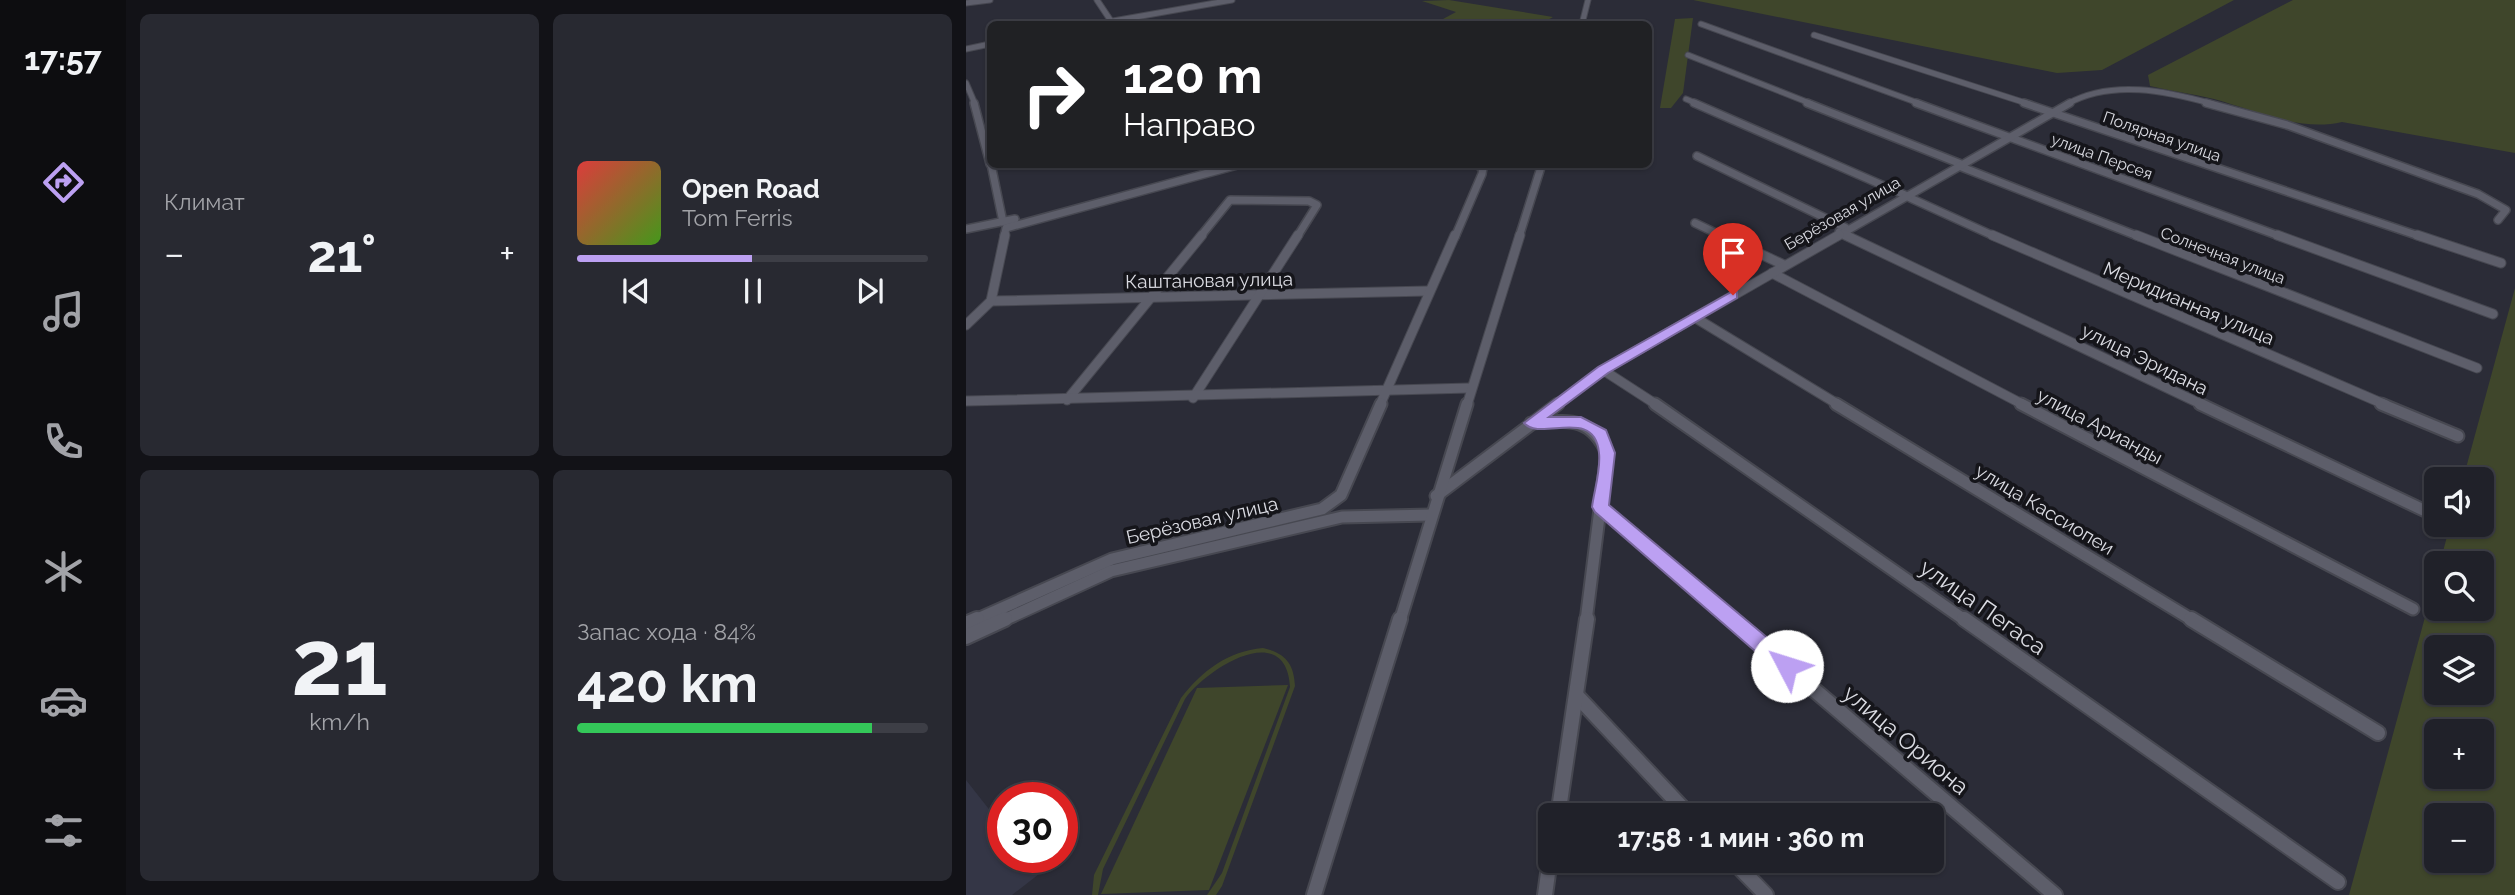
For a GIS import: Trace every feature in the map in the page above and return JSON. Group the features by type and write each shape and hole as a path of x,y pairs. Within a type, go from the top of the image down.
{"street":[{"path":"966,3 990,0"},
{"path":"1097,0 1111,21"},
{"path":"1122,21 1232,0"},
{"path":"1583,21 1588,0"},
{"name":"улица Персея","path":"1701,24 2493,314"},
{"name":"Полярная улица","path":"1814,36 1852,45 2501,263"},
{"path":"966,49 987,45"},
{"name":"Солнечная улица","path":"1688,55 2477,368"},
{"path":"966,83 981,118 987,149"},
{"name":"Берёзовая улица","path":"1436,496 1603,370 1843,230 2080,97 2141,88 2287,125 2478,194 2506,210 2498,220"},
{"name":"Меридианная улица","path":"1686,99 2144,303 2458,436"},
{"name":"улица Эридана","path":"1697,156 1843,230 2424,510"},
{"path":"966,325 992,301 1004,225 991,168"},
{"path":"1004,225 1203,168"},
{"path":"966,229 1004,225 1225,168"},
{"name":"Берёзовая улица","path":"966,624 1112,559 1321,509 1341,495 1483,168"},
{"path":"1314,895 1436,496 1541,168"},
{"path":"1068,400 1230,200 1309,201 1317,205 1193,398"},
{"path":"1695,223 1784,265"},
{"name":"улица Арианды","path":"1772,273 2413,609"},
{"name":"Каштановая улица","path":"992,301 1259,297 1428,291"},
{"name":"улица Кассиопеи","path":"1694,317 2378,733"},
{"name":"улица Пегаса","path":"1603,370 1683,422 2338,882"},
{"path":"966,401 1193,398 1470,388"},
{"path":"1531,423 1581,422 1600,433 1607,453 1577,696 1560,803"},
{"name":"улица Ориона","path":"1601,507 2056,895"},
{"path":"966,637 1111,571 1342,517 1431,515"},
{"path":"1577,696 1678,803"},
{"path":"1545,895 1548,873"},
{"path":"1745,873 1766,895"}],"shaded area":[{"path":"966,780 987,807 987,873 1039,874 1012,895 966,895"}],"green space":[{"path":"1449,0 1553,17 1543,21 1450,21 1443,19 1456,12 1422,1"},
{"path":"1693,0 2234,0 2102,70 2057,73"},
{"path":"2293,0 2515,0 2515,153 2342,122 2293,122 2214,99 2150,86 2148,75"},
{"path":"1693,18 1683,93 1671,108 1660,108 1675,19"},
{"path":"2515,288 2515,895 2349,895 2424,621 2494,621 2494,551 2443,551 2447,537 2494,537 2494,467 2466,467"},
{"path":"1263,648 1287,660 1293,671 1295,686 1222,886 1216,895 1207,895 1222,873 1290,687 1285,666 1275,656 1261,653 1244,656 1226,664 1195,687 1185,699 1103,869 1098,895 1092,895 1094,875 1181,698 1198,679 1217,664 1238,653"},
{"path":"1288,685 1209,890 1101,894 1197,688"}],"route":[{"path":"1733,295 1603,370 1531,423 1581,422 1600,433 1607,453 1601,507 1787,666"}]}
